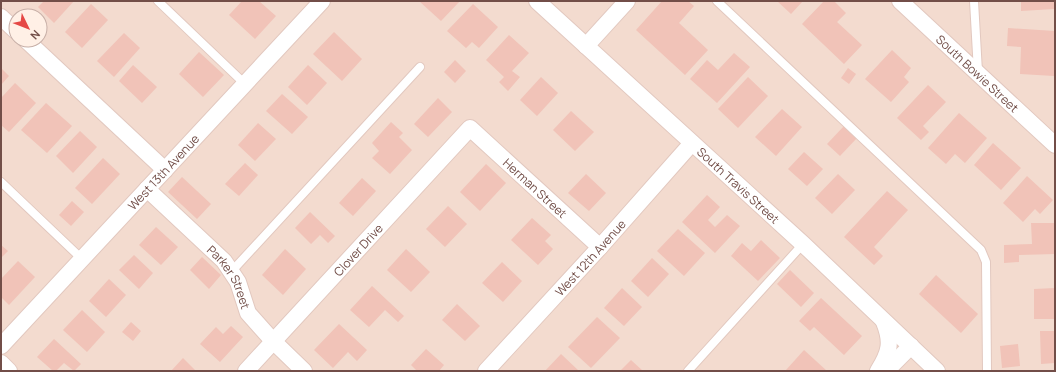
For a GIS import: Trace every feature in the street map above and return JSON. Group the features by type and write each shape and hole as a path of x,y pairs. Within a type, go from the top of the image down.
{"street":[{"name":"West 13th Avenue","path":"2,343 322,1"},
{"name":"South Travis Street","path":"537,1 802,244 937,371"},
{"path":"586,46 627,1"},
{"name":"South Bowie Street","path":"900,1 1055,145"},
{"path":"35,48 165,170"},
{"name":"Herman Street","path":"470,128 600,247"},
{"name":"Clover Drive","path":"246,371 470,128"},
{"name":"West 12th Avenue","path":"486,371 600,247 692,143"},
{"name":"Parker Street","path":"147,189 219,257 238,282 248,312 273,341 304,371"},
{"path":"878,371 888,353 890,342 883,320"},
{"path":"884,371 892,366 911,346"},
{"path":"1,363 9,371"}],"lane":[{"path":"158,1 245,84"},
{"path":"717,1 981,250 986,262 987,371"},
{"path":"974,1 978,74"},
{"path":"230,272 420,67"},
{"path":"1,182 82,259"},
{"path":"688,371 802,244"}],"shaded area":[{"path":"1,1 1055,1 1055,371 1,371"}],"building":[{"path":"44,1 74,1 54,23 48,17 48,8 38,7"},
{"path":"242,1 259,1 276,16 255,39 229,15"},
{"path":"419,1 460,1 441,21"},
{"path":"662,1 688,1 694,6 679,23 708,50 685,75 636,30"},
{"path":"777,1 803,1 791,14"},
{"path":"824,1 834,1 846,13 837,22 862,45 844,64 802,24"},
{"path":"1021,1 1054,1 1054,9 1021,11"},
{"path":"91,4 108,20 82,48 65,32"},
{"path":"473,4 498,27 479,48 472,42 466,48 447,31"},
{"path":"1008,28 1055,31 1054,76 1020,74 1021,47 1007,46"},
{"path":"334,32 362,59 342,81 313,54"},
{"path":"124,33 140,48 114,77 97,61"},
{"path":"509,35 529,53 512,71 520,77 508,91 499,82 504,77 486,60"},
{"path":"892,50 911,68 904,77 909,82 891,102 865,79"},
{"path":"199,52 224,75 203,97 179,74"},
{"path":"734,53 750,67 717,103 690,79 707,60 718,70"},
{"path":"455,60 466,71 455,83 444,72"},
{"path":"133,65 157,87 142,103 119,81"},
{"path":"308,65 327,83 307,105 288,87"},
{"path":"1,68 9,76 1,85"},
{"path":"848,68 856,74 849,84 841,78"},
{"path":"541,77 558,93 537,116 520,100"},
{"path":"748,77 768,96 738,128 718,109"},
{"path":"15,83 36,103 9,132 1,125 1,98"},
{"path":"928,85 946,102 923,126 929,132 921,140 897,118"},
{"path":"282,94 308,117 292,134 266,111"},
{"path":"438,98 452,112 428,137 414,124"},
{"path":"46,103 72,126 47,153 21,130"},
{"path":"782,109 802,127 776,156 755,137"},
{"path":"571,111 594,132 575,151 553,130"},
{"path":"959,113 987,138 965,163 955,154 946,164 928,148"},
{"path":"391,122 403,133 399,137 412,150 390,174 372,158 379,151 372,143"},
{"path":"258,123 276,139 255,161 238,145"},
{"path":"844,126 857,138 840,156 827,144"},
{"path":"80,131 97,147 73,173 56,156"},
{"path":"993,143 1021,168 1001,190 974,165"},
{"path":"804,152 823,169 807,186 788,169"},
{"path":"103,158 120,174 92,204 75,188"},
{"path":"245,163 258,175 239,196 225,184"},
{"path":"486,164 506,183 480,211 460,192"},
{"path":"586,174 606,193 589,211 568,193"},
{"path":"838,174 855,190 832,214 815,198"},
{"path":"1027,176 1053,200 1040,214 1035,209 1023,222 1003,203"},
{"path":"182,177 211,204 197,219 168,192"},
{"path":"362,178 376,191 353,216 339,203"},
{"path":"887,191 908,210 874,247 883,256 874,265 844,237"},
{"path":"707,195 720,207 708,220 715,227 727,215 740,226 715,253 682,222"},
{"path":"72,201 84,212 71,226 59,215"},
{"path":"448,206 467,224 445,247 426,229"},
{"path":"310,212 335,236 328,243 320,235 311,244 295,228"},
{"path":"532,218 551,235 545,241 553,249 538,265 511,240"},
{"path":"1031,223 1055,223 1055,254 1019,255 1019,262 1004,263 1004,245 1032,244"},
{"path":"156,227 178,247 161,265 139,245"},
{"path":"678,229 705,253 684,276 657,251"},
{"path":"761,240 780,258 758,281 731,256 742,243 751,251"},
{"path":"1,245 8,251 1,258"},
{"path":"285,249 306,269 283,295 262,275"},
{"path":"406,249 430,272 411,292 387,270"},
{"path":"134,255 153,273 139,289 119,270"},
{"path":"202,257 221,275 209,289 190,270"},
{"path":"652,258 669,274 648,297 631,281"},
{"path":"18,261 35,277 9,305 1,297 1,279"},
{"path":"502,262 522,281 503,302 482,283"},
{"path":"790,270 814,293 801,307 777,284"},
{"path":"936,275 978,314 961,333 919,294"},
{"path":"109,279 126,295 106,317 89,301"},
{"path":"372,286 404,316 398,322 385,310 369,327 350,310"},
{"path":"622,288 642,307 624,326 604,308"},
{"path":"1055,288 1055,319 1034,319 1034,289"},
{"path":"821,298 862,336 844,355 814,327 810,331 799,321"},
{"path":"457,304 480,326 465,341 442,320"},
{"path":"82,310 105,332 87,352 63,330"},
{"path":"597,317 620,338 591,368 568,347"},
{"path":"131,322 141,331 133,341 122,332"},
{"path":"339,324 367,350 357,361 348,352 333,368 314,350"},
{"path":"231,326 243,337 220,362 200,344 216,327 223,334"},
{"path":"1040,331 1055,331 1055,363 1041,364"},
{"path":"54,339 81,364 74,371 64,363 56,371 53,371 37,357"},
{"path":"1018,344 1020,366 1002,368 1000,346"},
{"path":"426,349 444,365 439,371 417,371 411,365"},
{"path":"804,350 827,371 786,370"},
{"path":"561,354 579,371 545,371"},
{"path":"183,358 196,371 171,371"},
{"path":"631,360 643,371 620,371"}]}
